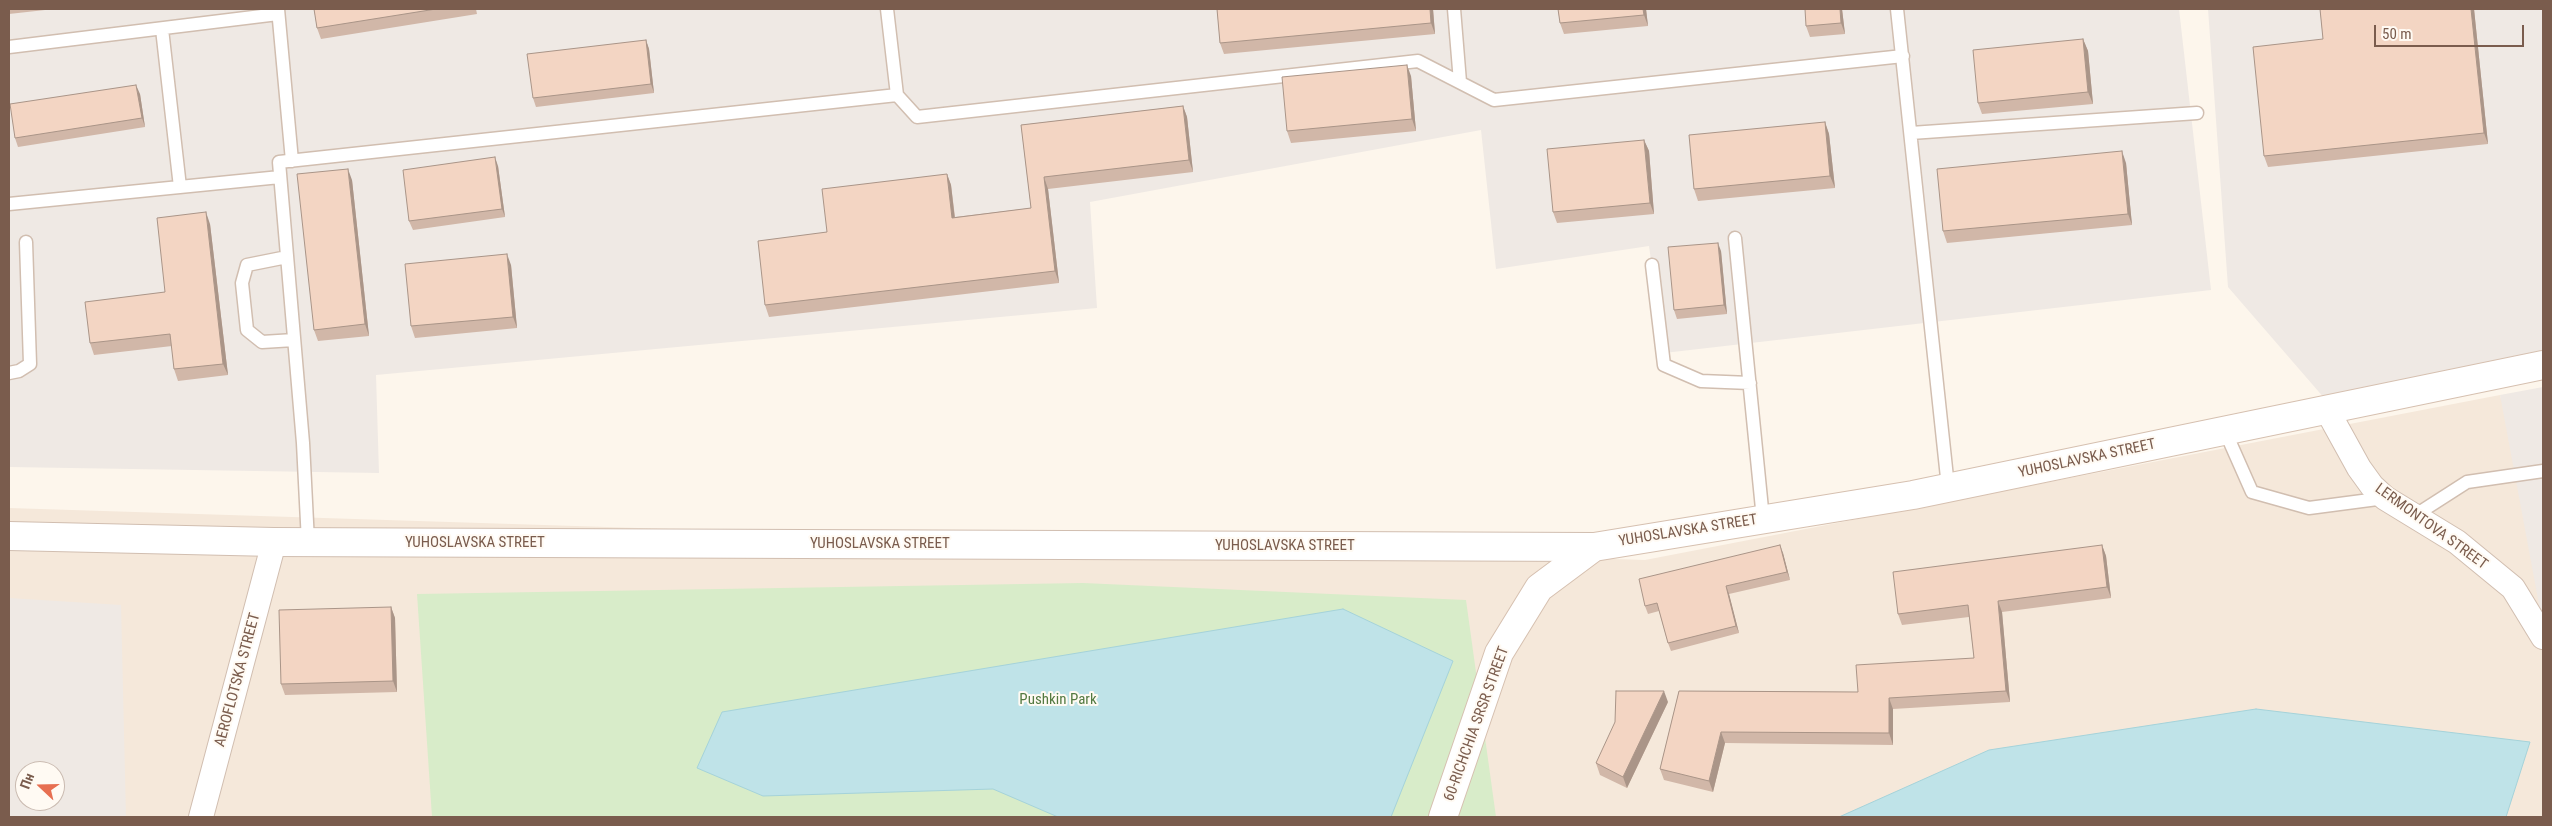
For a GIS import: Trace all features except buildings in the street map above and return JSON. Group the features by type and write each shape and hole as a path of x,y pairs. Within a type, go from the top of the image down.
{"street":[{"name":"YUHOSLAVSKA STREET","path":"9,536 274,542 1594,547 1948,488 2543,365"},
{"name":"LERMONTOVA STREET","path":"2327,410 2359,468 2385,498 2457,542 2513,588 2543,637"},
{"name":"AEROFLOTSKA STREET","path":"201,817 274,542"},
{"name":"60-RICHCHIA SRSR STREET","path":"1443,817 1499,653 1539,588 1594,547"}],"lane":[{"path":"887,9 897,96 917,117 1418,61 1494,100 1903,56"},
{"path":"1454,9 1460,82"},
{"path":"1897,9 1948,488"},
{"path":"9,48 278,11 292,161"},
{"path":"162,28 180,187"},
{"path":"308,542 303,443 279,162 897,96"},
{"path":"1911,133 2197,113"},
{"path":"9,204 280,177"},
{"path":"1735,238 1764,519"},
{"path":"9,372 19,371 30,364 26,242"},
{"path":"287,257 247,265 242,284 247,330 262,342 294,340"},
{"path":"1652,265 1664,365 1700,380 1750,383"},
{"path":"2225,430 2252,492 2309,508 2385,498"},
{"path":"2414,516 2467,482 2543,471"}],"shaded area":[{"path":"9,9 2179,9 2211,290 1664,353 1649,246 1496,269 1481,130 1090,202 1097,308 376,375 379,473 9,467"},
{"path":"2208,9 2543,9 2543,354 2325,399 2228,287"},
{"path":"2543,387 2543,626 2500,395"},
{"path":"2500,395 2543,547 2543,817 9,817 9,508 1645,560"},
{"path":"9,598 121,605 126,817 9,817"}],"green space":[{"name":"Pushkin Park","path":"1083,583 1466,600 1496,817 432,817 417,594"}],"water":[{"path":"1343,609 1453,661 1391,817 1058,817 993,789 763,796 697,768 722,712"},
{"path":"2256,709 2530,742 2506,817 1839,817 1989,750"}]}
